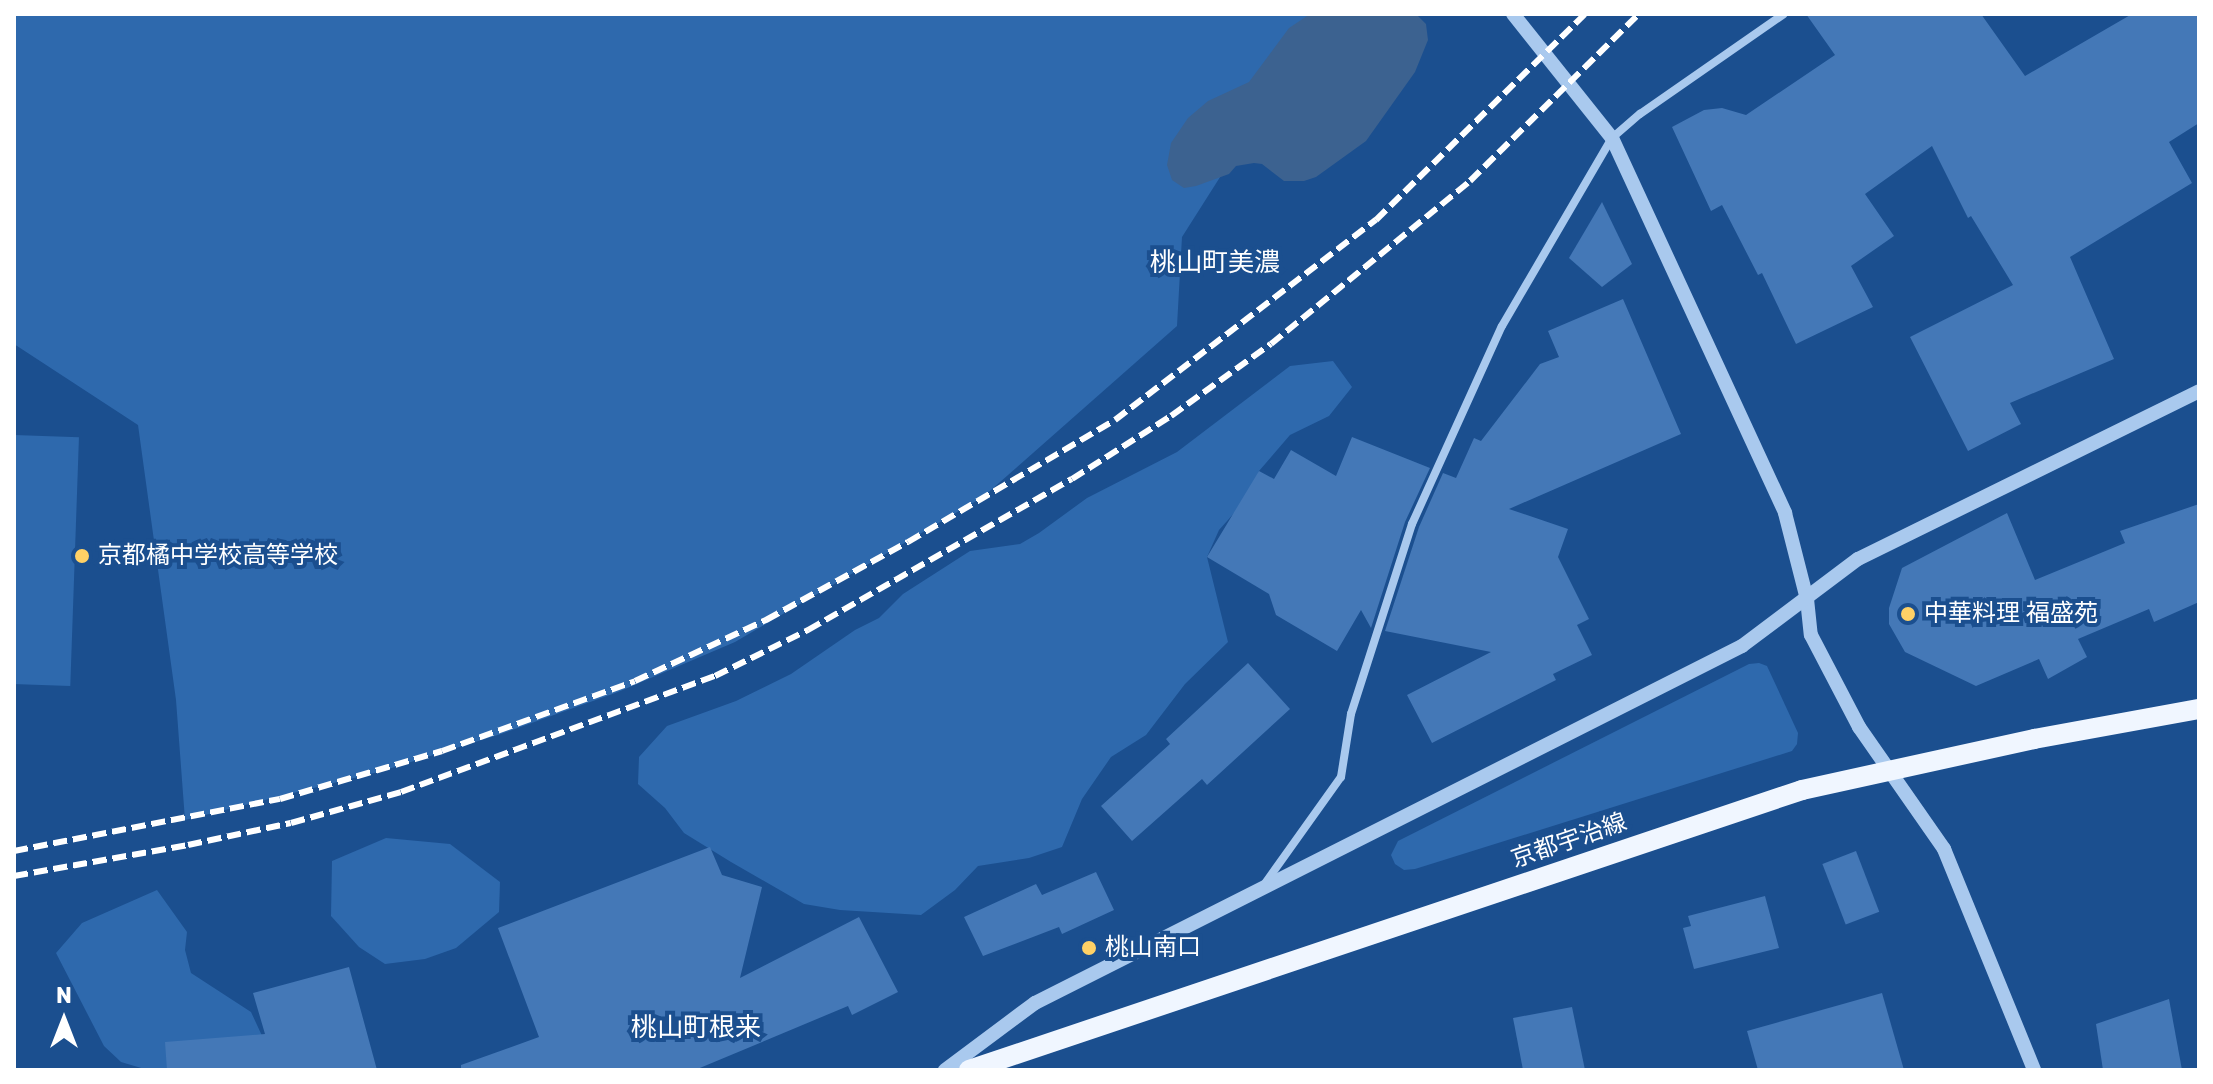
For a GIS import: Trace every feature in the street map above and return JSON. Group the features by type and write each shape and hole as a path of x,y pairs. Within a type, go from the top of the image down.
{"main road":[{"name":"京都宇治線","path":"969,1070 1802,790 1888,770 2199,709"}],"street":[{"path":"1513,14 1612,138 1785,513 1807,599 1811,635 1859,727 1944,849 2034,1070"},
{"path":"1261,889 1341,777 1351,714 1412,524 1502,326 1612,138 1640,114 1784,14"},
{"path":"945,1070 1035,1003 1742,646 1858,559 2199,391"}],"shaded area":[{"path":"14,14 1343,14 1304,45 1182,237 1177,326 983,497 735,642 618,692 501,734 382,771 185,820 176,700 138,425 14,344"},
{"path":"1310,14 1416,14 1426,24 1428,40 1415,72 1366,141 1316,177 1304,181 1284,181 1262,164 1254,163 1236,166 1229,174 1196,186 1184,188 1172,180 1167,165 1171,143 1188,118 1208,101 1249,82 1289,28"},
{"path":"1333,361 1352,387 1329,416 1290,435 1259,471 1252,493 1219,530 1207,557 1228,642 1185,684 1146,735 1111,757 1082,799 1062,847 1029,858 978,866 955,890 921,915 840,910 804,904 684,833 665,808 638,784 639,757 667,726 736,701 791,674 855,630 879,618 903,594 970,551 1020,544 1087,498 1177,452 1290,366"},
{"path":"14,435 79,437 70,686 14,684"},
{"path":"1749,664 1767,666 1798,733 1797,744 1792,751 1415,869 1404,870 1395,864 1391,855 1398,841"},
{"path":"386,838 450,844 500,882 499,912 456,948 425,959 385,964 359,947 331,916 332,861"},
{"path":"157,890 187,932 185,950 191,973 251,1012 270,1053 271,1070 148,1070 121,1062 104,1046 56,953 82,923"}],"building":[{"path":"1806,14 1981,14 2025,76 2132,14 2199,14 2199,123 2169,142 2192,183 2070,257 2114,359 2010,403 2021,424 1968,451 1910,337 2013,285 1971,216 1968,218 1932,146 1865,194 1894,236 1851,266 1873,307 1796,344 1762,273 1758,275 1722,205 1711,211 1672,127 1704,110 1722,108 1746,115 1835,55"},
{"path":"1602,202 1632,264 1602,287 1569,258"},
{"path":"1623,299 1681,434 1509,509 1568,529 1558,557 1589,619 1577,625 1592,655 1553,674 1556,680 1432,743 1407,695 1491,652 1385,631 1419,527 1443,473 1456,478 1474,438 1481,441 1540,364 1559,357 1548,331"},
{"path":"1352,437 1430,468 1405,522 1371,628 1361,610 1337,651 1276,615 1269,594 1207,557 1259,471 1274,479 1291,450 1336,476"},
{"path":"2199,504 2199,602 2154,622 2149,609 2078,639 2087,657 2048,679 2039,659 1976,686 1905,652 1889,624 1889,608 1902,568 2007,513 2035,580 2125,543 2120,531"},
{"path":"1248,663 1290,709 1207,785 1202,779 1132,841 1101,806 1170,744 1166,739"},
{"path":"710,847 722,875 762,887 740,978 859,917 898,992 852,1015 848,1006 695,1070 461,1070 461,1065 539,1037 498,928"},
{"path":"1856,851 1879,912 1846,925 1822,864"},
{"path":"1096,872 1114,910 1062,934 1059,927 983,956 964,917 1036,884 1042,895"},
{"path":"1765,896 1779,948 1694,969 1683,928 1691,926 1688,916"},
{"path":"349,967 377,1070 167,1070 165,1042 265,1034 253,993"},
{"path":"1882,993 1904,1070 1758,1070 1747,1031"},
{"path":"2169,999 2182,1070 2103,1070 2096,1024"},
{"path":"1572,1007 1585,1070 1523,1070 1513,1018"}],"railway":[{"path":"14,851 280,799 442,751 635,681 766,620 908,542 1115,420 1376,220 1585,14"},
{"path":"14,876 291,823 401,792 715,676 808,630 1072,479 1171,416 1271,344 1470,181 1639,14"}],"place":[{"name":"京都橘中学校高等学校","path":"82,556"},
{"name":"中華料理 福盛苑","path":"1908,614"},
{"name":"桃山南口","path":"1089,948"}],"district":[{"name":"桃山町美濃","path":"1215,263"},
{"name":"桃山町根来","path":"696,1028"}]}
